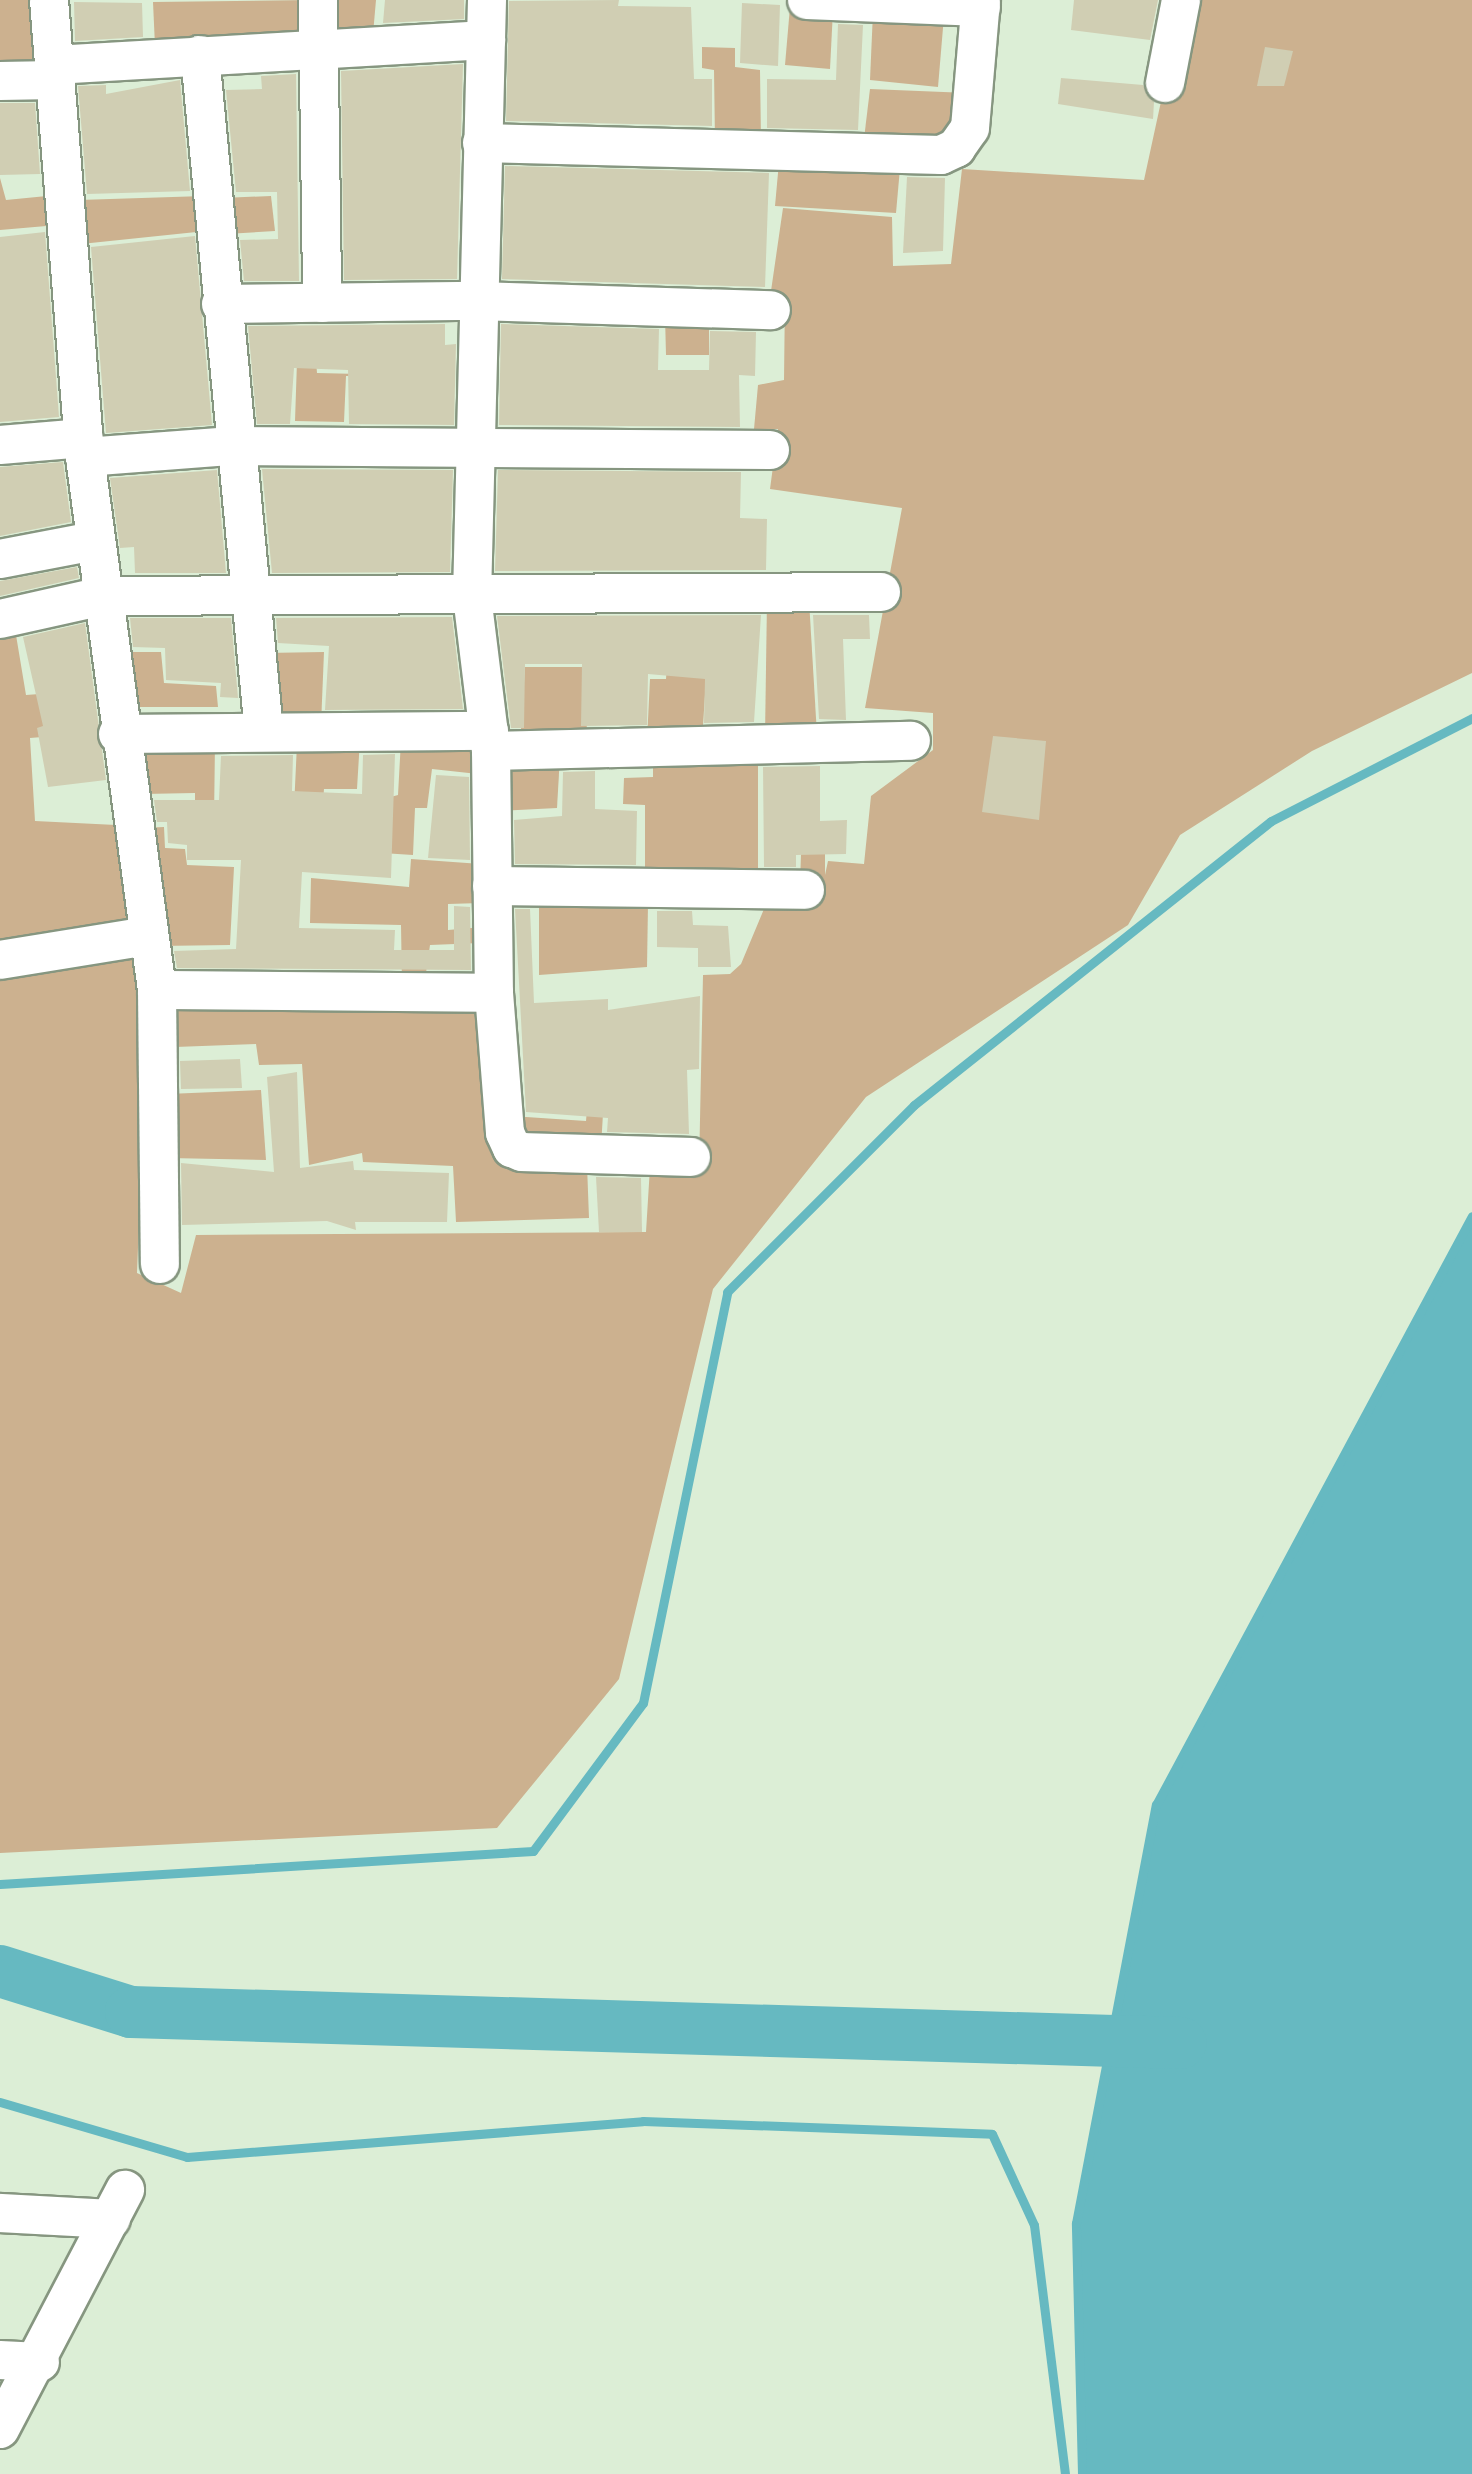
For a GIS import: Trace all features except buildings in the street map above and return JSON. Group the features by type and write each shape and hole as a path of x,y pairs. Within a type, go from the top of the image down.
{"street":[{"path":"50,0 94,541 118,734 157,990 160,1264"},
{"path":"318,0 322,304"},
{"path":"487,0 472,596 490,741 494,992 512,1148 691,1157"},
{"path":"482,143 941,154 956,148 970,128 981,4 807,0"},
{"path":"1166,83 1181,0"},
{"path":"0,81 200,55 486,40"},
{"path":"200,55 233,446 264,732"},
{"path":"221,304 477,302 771,310"},
{"path":"0,444 84,448 770,450"},
{"path":"0,559 94,541"},
{"path":"0,619 103,596 881,592"},
{"path":"118,734 264,732 490,741 911,741"},
{"path":"492,886 806,890"},
{"path":"0,960 149,936"},
{"path":"157,990 494,992"},
{"path":"0,2213 118,2205 40,2362 0,2428"},
{"path":"0,2360 40,2362"}],"shaded area":[{"path":"0,0 37,0 40,70 0,71"},
{"path":"311,0 313,39 155,46 153,2"},
{"path":"329,0 376,0 373,34 331,38"},
{"path":"1183,0 1472,0 1472,673 1312,751 1180,835 1128,925 866,1097 713,1289 619,1679 497,1828 0,1853 0,971 135,946 148,993 137,1273 181,1293 196,1235 646,1232 650,1167 699,1168 703,975 730,974 741,964 764,909 821,900 824,883 800,883 802,825 825,854 825,875 828,861 864,864 871,796 933,750 933,713 865,708 902,508 770,489 778,429 754,429 758,385 784,380 785,295 771,291 783,208 892,217 893,266 951,264 962,169 1144,180"},
{"path":"790,7 833,10 830,69 785,65"},
{"path":"873,12 944,16 938,87 870,80"},
{"path":"702,47 735,48 735,67 760,70 761,141 715,141 714,70 702,68"},
{"path":"870,89 968,93 952,141 863,147"},
{"path":"779,162 900,168 896,213 775,206"},
{"path":"0,178 6,200 57,195 58,225 0,230"},
{"path":"204,196 206,231 81,244 79,200"},
{"path":"271,196 275,231 226,234 222,198"},
{"path":"665,316 709,317 709,355 666,355"},
{"path":"316,360 317,373 403,375 346,376 344,422 295,421 297,361"},
{"path":"767,600 809,600 817,735 765,736"},
{"path":"15,629 26,695 93,690 91,733 30,738 35,821 116,825 128,923 0,947 0,633"},
{"path":"121,652 161,652 164,683 216,686 218,707 135,707"},
{"path":"324,652 321,725 269,727 265,653"},
{"path":"667,664 707,664 702,741 647,740 650,679 666,679"},
{"path":"525,667 586,667 587,744 520,745"},
{"path":"478,737 478,774 432,769 427,808 415,808 413,855 382,853 387,798 398,795 401,740"},
{"path":"360,739 357,789 324,789 317,869 291,871 297,744"},
{"path":"133,742 215,743 214,820 195,819 195,793 143,794"},
{"path":"758,751 758,881 645,879 645,805 623,804 624,778 653,777 653,752"},
{"path":"560,756 557,808 499,811 501,757"},
{"path":"164,827 165,848 185,849 187,865 234,867 230,945 158,946 141,828"},
{"path":"411,859 481,864 481,903 448,904 448,930 483,927 480,943 430,945 424,987 402,985 401,925 310,923 311,878 409,887"},
{"path":"539,899 648,903 647,967 539,975"},
{"path":"485,1000 498,1162 587,1165 589,1218 456,1222 453,1166 363,1162 362,1153 309,1165 302,1064 259,1065 256,1044 175,1047 173,1006"},
{"path":"261,1090 266,1160 169,1158 168,1094"},
{"path":"588,1097 604,1097 601,1147 519,1143 511,1116 586,1121"}],"water":[{"path":"1472,1216 1472,2474 1082,2474 1076,2223 1156,1805"}],"waterway":[{"path":"0,1884 533,1851 643,1703 727,1292 914,1105 1271,821 1472,718"},
{"path":"1082,2474 1076,2223 1156,1805 1472,1216"},
{"path":"0,1971 131,2012 1181,2043"},
{"path":"0,2102 187,2157 643,2121 992,2134 1034,2225 1065,2474"}]}
